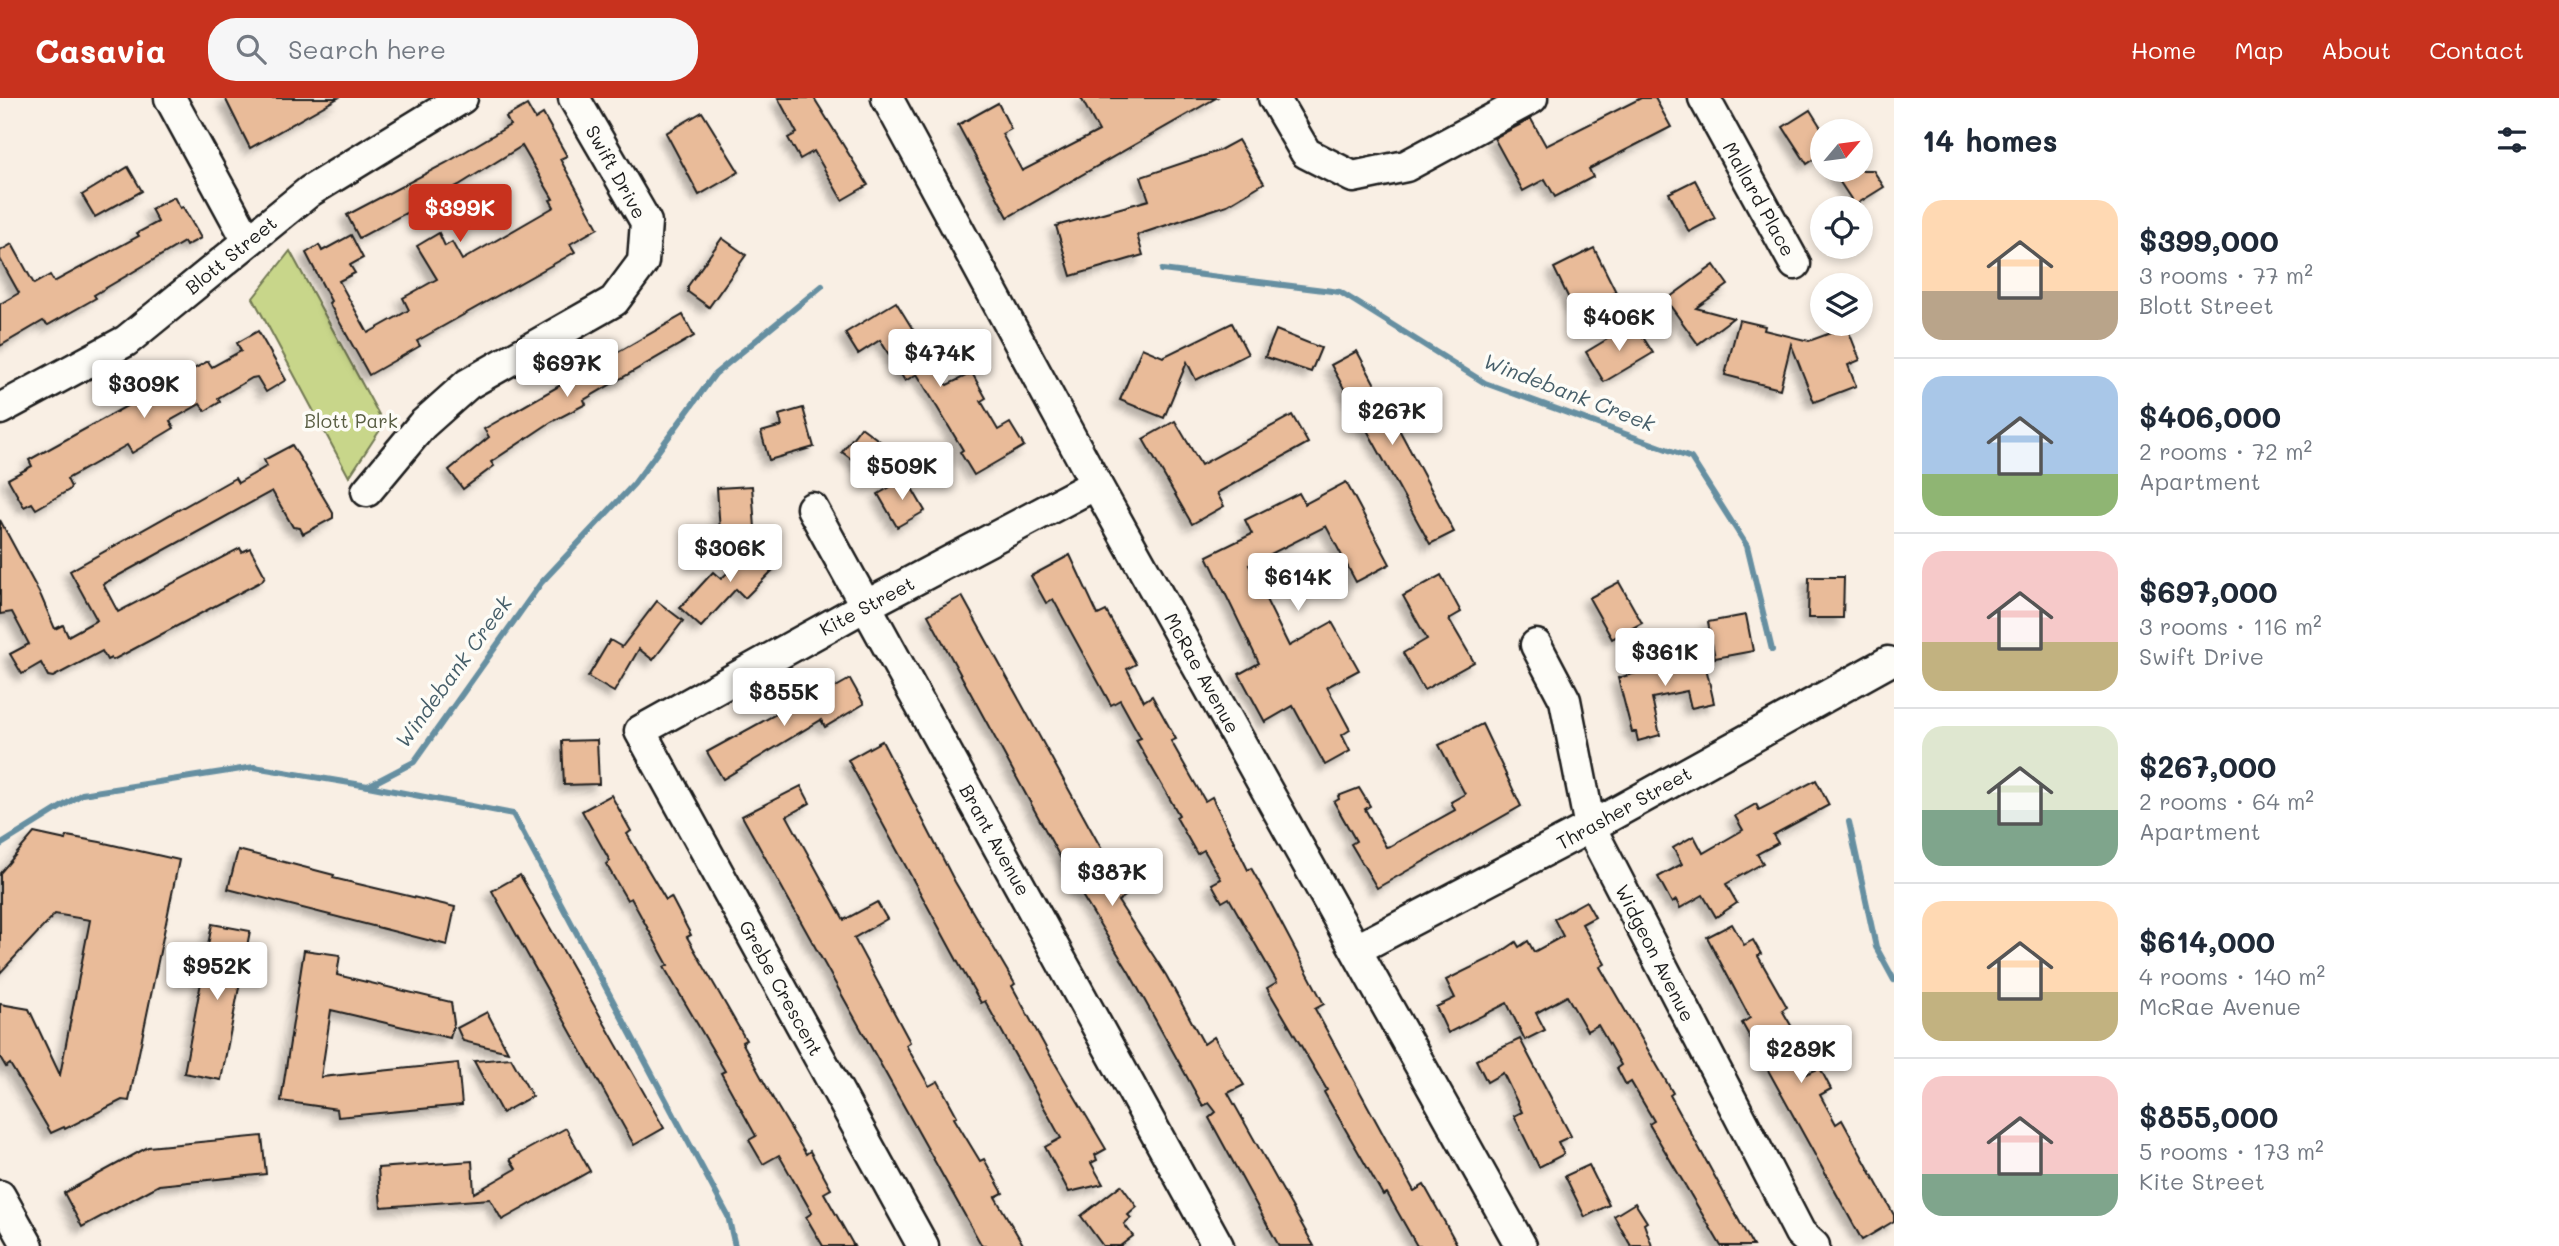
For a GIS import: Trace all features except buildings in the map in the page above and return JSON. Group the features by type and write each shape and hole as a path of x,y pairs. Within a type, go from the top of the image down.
{"street":[{"path":"170,98 248,241"},
{"name":"Blott Street","path":"0,410 126,341 310,191 462,98"},
{"name":"Swift Drive","path":"367,492 422,425 468,384 614,301 643,262 646,222 574,98"},
{"name":"McRae Avenue","path":"887,98 1096,484 1521,1246"},
{"path":"1274,98 1306,153 1353,177 1406,166 1532,98"},
{"name":"Mallard Place","path":"1704,98 1795,264"},
{"name":"Kite Street","path":"640,731 867,605 1096,484"},
{"name":"Brant Avenue","path":"812,508 1218,1246"},
{"name":"Widgeon Avenue","path":"1536,645 1565,700 1590,827 1800,1233 1814,1246"},
{"name":"Thrasher Street","path":"1357,949 1590,827 1888,662"},
{"name":"Grebe Crescent","path":"640,731 923,1246"},
{"path":"0,1196 28,1246"}],"green space":[{"name":"Blott Park","path":"290,251 384,424 349,477 253,298"}],"waterway":[{"name":"Windebank Creek","path":"1162,270 1340,292 1485,383 1691,458 1747,546 1772,650"},
{"name":"Windebank Creek","path":"0,845 82,794 254,767 368,786 414,762 541,583 634,484 715,374 822,286"},
{"path":"368,786 513,814 728,1216 735,1246"},
{"name":"Windebank Creek","path":"1849,822 1876,947 1894,980"}]}
